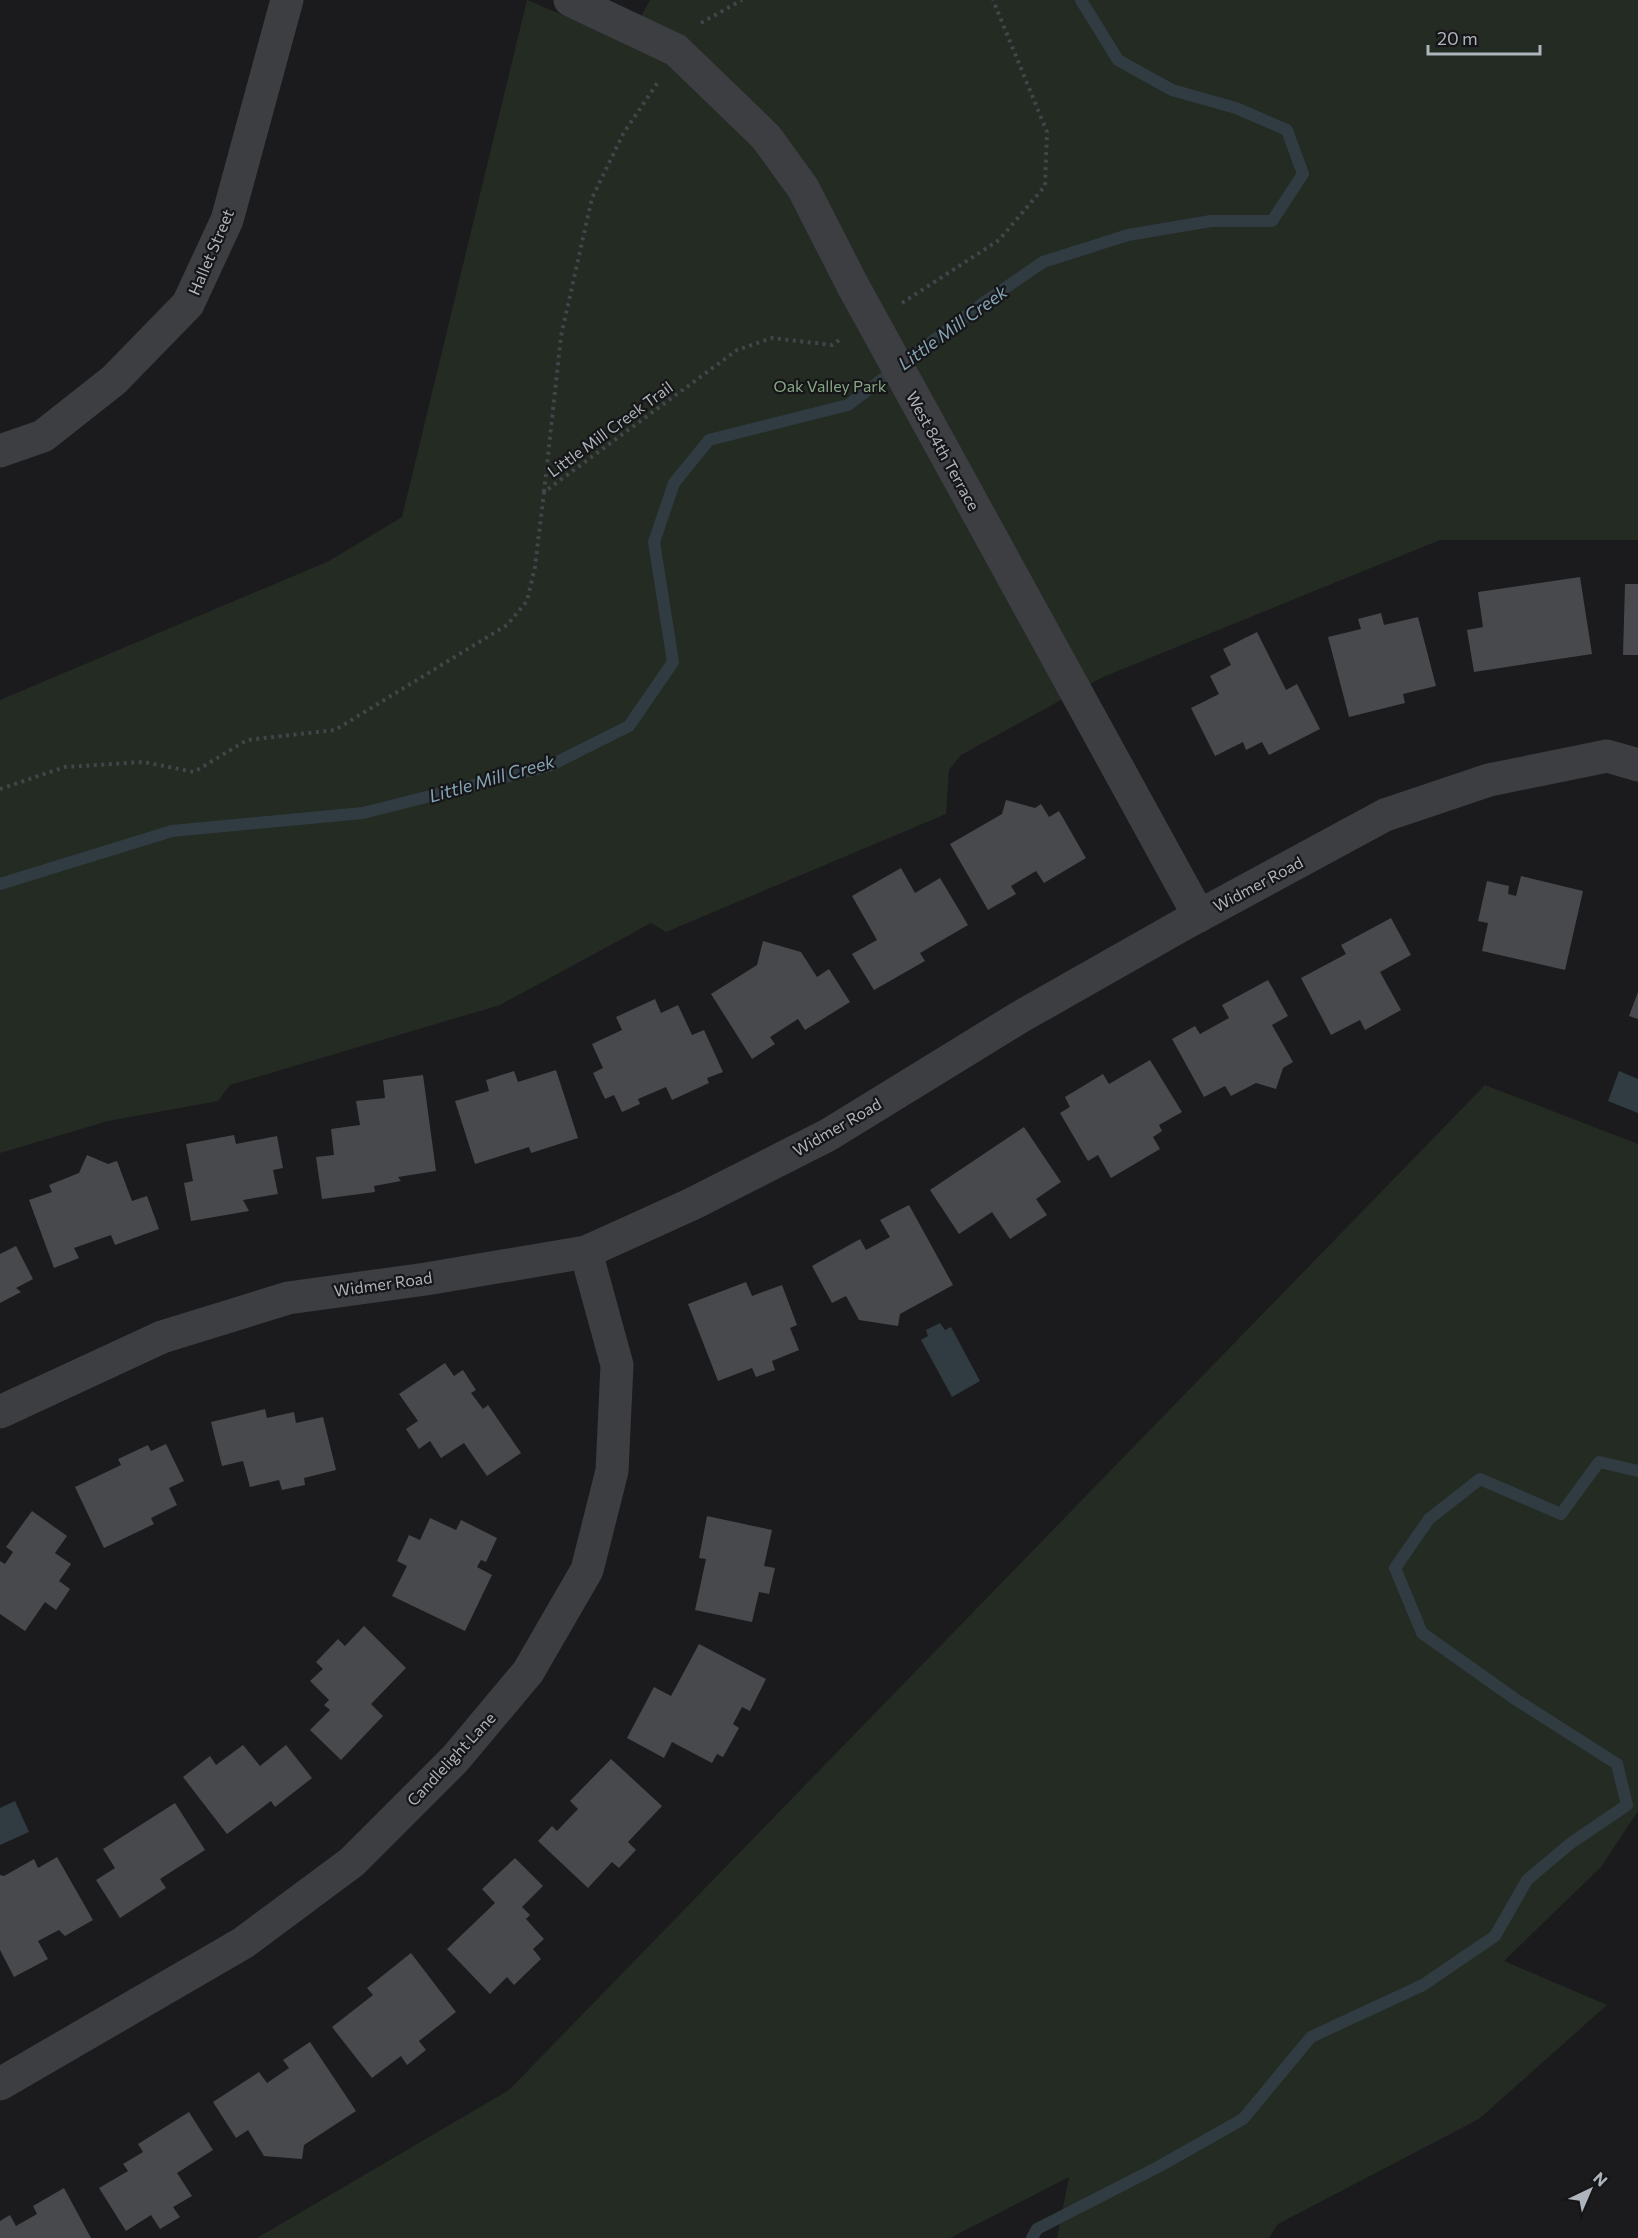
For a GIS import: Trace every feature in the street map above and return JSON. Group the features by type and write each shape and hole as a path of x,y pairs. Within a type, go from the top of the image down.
{"street":[{"name":"Hallet Street","path":"0,451 43,436 114,380 188,304 228,220 287,0"},
{"name":"West 84th Terrace","path":"570,0 676,50 766,137 803,188 853,286 1199,916"},
{"name":"Widmer Road","path":"0,1412 162,1337 288,1298 426,1279 586,1252 692,1204 828,1135 1020,1017 1385,815 1489,780 1607,756 1638,765"},
{"name":"Candlelight Lane","path":"0,2084 243,1943 352,1862 455,1759 528,1672 587,1570 612,1471 617,1365 586,1252"}],"path":[{"path":"544,492 561,336 592,198 623,134 676,50 696,26 742,0"},
{"path":"900,304 999,240 1045,186 1047,132 993,0"},
{"name":"Little Mill Creek Trail","path":"0,789 65,767 144,762 194,772 247,740 335,730 507,624 527,601 535,567 544,492 737,350 772,338 832,345 852,333"}],"green space":[{"name":"Oak Valley Park","path":"527,0 627,42 650,0 1638,0 1638,540 1440,540 1103,677 961,755 949,770 946,814 666,932 651,923 500,1005 230,1085 218,1101 108,1121 0,1153 0,700 329,561 402,517"},
{"path":"1485,1085 1638,1144 1638,1811 1601,1867 1504,1961 1607,2005 1479,2119 1278,2224 1269,2238 1057,2238 1069,2177 950,2238 257,2238 509,2090"}],"shaded area":[{"path":"1619,1071 1638,1079 1638,1113 1608,1101"},
{"path":"940,1323 945,1330 951,1327 980,1381 952,1397 921,1340 928,1336 926,1330"},
{"path":"15,1801 29,1832 0,1845 0,1808"}],"building":[{"path":"1580,577 1592,654 1474,672 1467,630 1483,627 1478,592"},
{"path":"1625,584 1638,584 1638,655 1623,655"},
{"path":"1381,613 1384,625 1418,617 1436,686 1403,694 1405,703 1349,717 1328,637 1361,629 1358,619"},
{"path":"1257,632 1286,690 1297,684 1320,729 1269,755 1262,742 1246,750 1243,742 1215,756 1191,708 1219,694 1210,676 1231,665 1223,649"},
{"path":"1006,800 1035,808 1041,804 1049,817 1059,811 1086,858 1044,883 1036,871 1011,886 1016,894 988,910 950,844 1002,814"},
{"path":"901,868 915,893 940,878 968,925 920,953 925,961 874,990 852,954 877,940 852,896"},
{"path":"1521,876 1583,891 1565,970 1482,951 1488,923 1478,921 1487,881 1509,886 1508,894 1516,896"},
{"path":"1391,918 1411,955 1380,972 1401,1010 1365,1030 1360,1020 1331,1035 1301,978 1346,954 1341,945"},
{"path":"763,941 801,952 817,977 829,969 850,1002 805,1030 798,1019 770,1037 775,1044 752,1059 711,994 757,965"},
{"path":"1268,980 1288,1016 1272,1025 1293,1062 1283,1068 1276,1089 1256,1083 1231,1096 1225,1086 1204,1097 1172,1039 1195,1026 1200,1034 1229,1018 1222,1005"},
{"path":"1638,992 1638,1019 1629,1016"},
{"path":"655,999 661,1013 678,1005 692,1035 704,1030 723,1072 707,1078 709,1083 672,1100 666,1087 638,1099 640,1104 622,1112 614,1095 605,1099 593,1073 603,1068 592,1044 622,1030 616,1017"},
{"path":"1150,1060 1182,1112 1159,1125 1162,1131 1153,1137 1160,1149 1111,1178 1098,1155 1088,1161 1060,1113 1070,1107 1065,1097 1103,1074 1109,1084"},
{"path":"556,1070 578,1138 531,1153 529,1147 475,1164 455,1101 489,1091 486,1080 514,1071 518,1082"},
{"path":"423,1075 436,1171 398,1177 401,1181 374,1186 375,1192 322,1199 316,1157 334,1155 331,1129 360,1125 356,1101 385,1098 383,1080"},
{"path":"1024,1127 1061,1182 1036,1199 1047,1215 1010,1239 992,1212 959,1234 930,1190"},
{"path":"234,1135 236,1144 277,1136 283,1168 273,1170 278,1194 243,1200 249,1211 191,1221 184,1183 193,1181 186,1144"},
{"path":"87,1155 108,1164 117,1161 132,1201 147,1196 159,1229 115,1245 111,1235 74,1248 79,1258 54,1268 29,1200 52,1192 49,1185 79,1173"},
{"path":"909,1205 953,1285 900,1314 898,1326 859,1320 846,1296 832,1303 812,1266 860,1239 866,1250 890,1237 880,1220"},
{"path":"16,1246 33,1279 16,1288 21,1292 0,1303 0,1254"},
{"path":"746,1282 752,1296 782,1285 797,1325 790,1328 799,1350 772,1361 775,1370 756,1377 752,1368 718,1381 688,1304"},
{"path":"445,1363 454,1376 463,1370 476,1390 471,1393 483,1409 488,1405 521,1453 487,1476 464,1443 441,1458 430,1441 419,1449 406,1429 418,1421 399,1394"},
{"path":"265,1409 267,1418 294,1412 296,1423 323,1417 336,1470 304,1478 305,1485 282,1490 279,1480 250,1487 243,1461 222,1466 211,1422"},
{"path":"166,1444 184,1481 169,1488 177,1505 151,1518 154,1524 104,1548 75,1487 121,1465 118,1459 148,1445 151,1451"},
{"path":"32,1511 67,1536 55,1553 71,1564 59,1581 70,1589 56,1610 45,1602 25,1631 0,1614 0,1561 5,1564 13,1552 6,1547"},
{"path":"707,1516 772,1530 764,1566 775,1568 769,1594 759,1592 752,1622 695,1610 706,1559 699,1558"},
{"path":"430,1518 456,1530 461,1520 497,1538 486,1562 481,1560 477,1567 492,1575 465,1631 392,1596 407,1566 397,1561 409,1535 420,1540"},
{"path":"364,1626 406,1668 371,1704 383,1716 341,1760 310,1730 330,1710 324,1705 329,1700 310,1681 323,1669 316,1662 338,1639 345,1646"},
{"path":"699,1644 766,1679 750,1711 742,1707 733,1724 739,1728 723,1757 717,1754 712,1763 672,1742 664,1758 627,1738 654,1687 671,1696"},
{"path":"243,1745 260,1766 286,1745 312,1778 275,1807 271,1801 227,1834 183,1777 210,1756 216,1765"},
{"path":"611,1759 662,1806 628,1842 636,1850 619,1868 612,1862 588,1888 538,1841 552,1826 557,1831 578,1809 570,1801"},
{"path":"175,1803 205,1850 160,1879 166,1888 120,1918 96,1880 115,1868 103,1849"},
{"path":"57,1857 93,1920 65,1936 59,1930 38,1941 48,1959 14,1977 0,1950 0,1875 4,1876 34,1859 38,1868"},
{"path":"515,1858 543,1886 522,1907 530,1915 526,1919 544,1939 533,1949 541,1959 514,1985 507,1977 490,1994 447,1949 495,1903 482,1889"},
{"path":"411,1953 456,2012 419,2041 426,2050 407,2065 401,2056 372,2078 332,2027 373,1995 367,1988"},
{"path":"310,2042 356,2111 304,2145 302,2159 264,2156 248,2130 236,2138 213,2102 259,2072 267,2083 289,2068 283,2060"},
{"path":"189,2112 213,2150 177,2173 192,2196 173,2207 180,2217 160,2229 151,2215 126,2231 99,2188 128,2171 123,2164 143,2152 138,2144"},
{"path":"64,2188 91,2238 0,2238 0,2221 10,2215 16,2226 37,2214 33,2206"}],"waterway":[{"name":"Little Mill Creek","path":"0,884 172,831 363,813 549,766 629,726 673,662 654,542 674,483 709,440 848,405 979,306 1043,262 1128,235 1211,221 1272,221 1303,174 1287,130 1236,108 1172,90 1118,60 1081,0"},
{"path":"1032,2238 1037,2229 1158,2167 1243,2119 1311,2037 1423,1985 1495,1936 1527,1880 1571,1843 1627,1805 1617,1764 1515,1699 1422,1633 1395,1568 1429,1519 1480,1479 1561,1514 1599,1462 1638,1471"}]}
